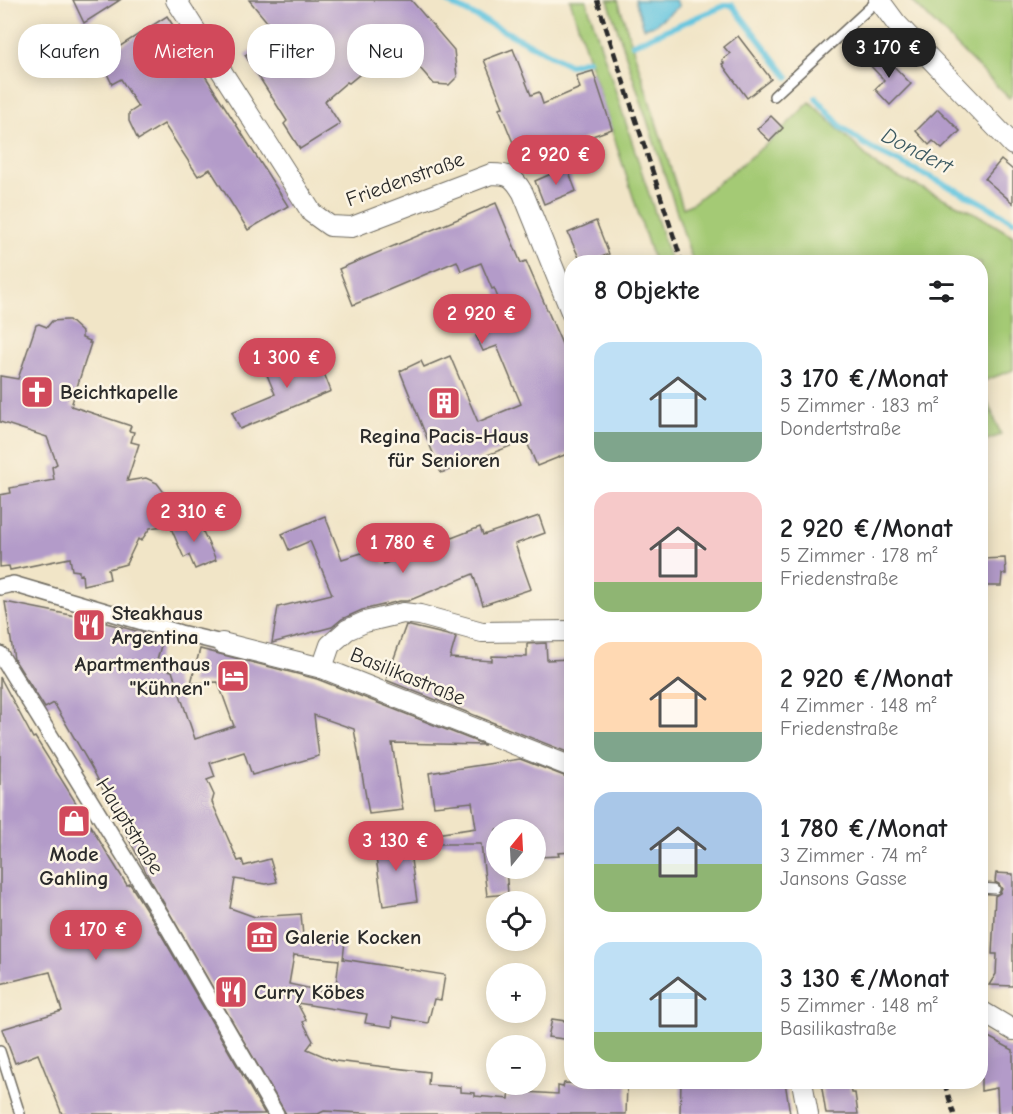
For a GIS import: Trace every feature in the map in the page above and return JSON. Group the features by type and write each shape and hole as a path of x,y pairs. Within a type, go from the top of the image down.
{"street":[{"name":"Friedenstraße","path":"176,0 312,213 330,226 352,226 491,174 505,174 516,180 523,192 564,294"},
{"path":"878,0 896,23 1013,145"},
{"path":"0,587 13,584 222,643"},
{"path":"322,668 330,645 347,630 365,622 403,614 420,615 482,632 564,631"},
{"name":"Basilikastraße","path":"222,643 322,668 564,764"},
{"name":"Hauptstraße","path":"0,654 162,917 276,1114"},
{"path":"988,1015 1013,1030"},
{"path":"803,1089 808,1114"}],"lane":[{"path":"774,96 878,0"},
{"path":"988,888 995,889"},
{"path":"0,1051 20,1114"}],"green space":[{"path":"570,0 586,0 669,255 652,255"},
{"path":"608,0 618,0 683,208 693,203 770,141 810,102 879,168 975,213 1013,236 1013,370 988,379 988,255 691,255"},
{"path":"911,0 1013,0 1013,94 1009,98"},
{"path":"988,402 1001,435 988,440"}],"water":[{"path":"635,0 675,0 679,6 654,25 644,28"}],"building":[{"path":"73,0 120,0 84,23"},
{"path":"249,0 411,0 454,50 457,77 449,85 434,84 424,73 424,24 347,24 347,78 355,78 325,101 340,124 300,149 284,124 287,121 260,78 335,78 335,24 269,24"},
{"path":"167,16 172,24 155,24"},
{"path":"738,36 771,79 747,98 722,64 724,63 722,60 730,54 724,47"},
{"path":"133,38 133,78 206,78 288,206 248,230 210,169 198,176 164,124 138,140 129,121 129,113 138,107 121,79 112,84 109,78 121,78 121,46"},
{"path":"513,49 531,95 539,92 543,104 580,88 576,76 593,71 612,129 559,148 567,167 520,155 514,145 499,108 503,107 484,60"},
{"path":"880,52 911,84 890,105 875,89 884,80 868,63"},
{"path":"938,109 960,131 942,149 933,141 929,145 916,131"},
{"path":"771,116 783,128 770,141 757,129"},
{"path":"1001,160 1013,170 1013,203 985,179"},
{"path":"567,167 576,191 544,204 535,181"},
{"path":"496,203 521,263 526,261 564,349 564,455 537,466 526,440 441,473 400,371 421,361 424,367 450,356 478,422 521,404 497,346 483,351 476,336 508,322 481,263 461,271 457,261 353,305 339,269"},
{"path":"596,221 609,254 578,255 568,233"},
{"path":"69,320 82,332 82,338 91,343 71,406 131,426 129,431 134,432 131,442 139,444 127,481 146,478 157,483 166,495 163,526 150,528 141,541 138,539 126,564 108,569 110,579 83,585 82,574 79,575 79,571 72,570 70,558 10,570 9,566 0,567 0,495 11,493 10,488 54,480 52,467 57,464 47,437 0,422 0,376 18,379 36,325 47,327 52,321"},
{"path":"315,350 331,391 240,429 232,412 275,394 265,370"},
{"path":"196,516 216,560 195,569 189,555 184,558 171,528"},
{"path":"325,516 342,559 378,548 384,564 480,527 483,535 539,516 545,533 515,544 531,589 483,605 473,574 408,601 362,610 342,619 332,627 272,643 278,607 332,594 310,541 289,550 282,534"},
{"path":"1005,558 1006,574 1002,574 1001,586 988,586 988,559"},
{"path":"5,602 91,619 163,638 155,668 172,671 195,739 234,726 218,682 191,683 200,649 317,679 485,745 392,743 403,810 369,814 354,729 314,715 319,756 252,775 244,752 210,763 215,777 207,780 214,795 212,802 238,861 242,860 244,866 270,859 277,882 266,884 235,879 230,908 255,917 301,914 303,936 345,941 343,959 445,975 441,1000 434,999 428,1023 393,1017 392,1027 365,1023 367,1014 297,1003 306,1020 303,1022 313,1041 307,1049 335,1061 429,1072 428,1085 460,1087 460,1092 475,1093 475,1096 509,1099 509,1095 558,1094 558,1086 563,1087 564,1083 564,1089 627,1089 626,1114 384,1114 324,1111 318,1114 286,1114 147,874 93,770 54,703 45,708 14,659","holes":["294,955 339,960 335,994 289,984"]},
{"path":"406,625 456,637 450,658 492,661 492,656 527,657 527,644 546,643 547,660 564,659 564,751 386,680"},
{"path":"0,677 33,738 35,737 127,885 130,884 154,922 265,1114 62,1114 38,1054 15,1063 2,1029 62,1011 50,972 0,984"},
{"path":"520,759 564,776 564,853 558,853 559,856 546,857 546,819 486,819 486,879 507,879 508,891 486,891 481,844 437,844 436,834 476,828 472,802 434,806 429,773"},
{"path":"408,839 417,901 383,906 374,844"},
{"path":"996,873 1013,874 1013,986 989,985 996,974 997,954 992,954 995,896 1002,889 995,882"},
{"path":"552,1019 564,1021 564,1039 548,1037"},
{"path":"988,1037 1013,1050 1013,1114 998,1114 997,1088 981,1091 981,1089 988,1089"},
{"path":"681,1089 786,1089 790,1114 680,1114"},
{"path":"822,1089 850,1089 851,1093 855,1093 858,1114 826,1114"}],"waterway":[{"name":"Dondert","path":"444,0 570,65 588,60"},
{"name":"Dondert","path":"633,44 726,5 732,5 788,77"},
{"name":"Dondert","path":"816,98 841,127 863,143 981,202 1013,221"}],"railway":[{"path":"597,0 680,255"},
{"path":"946,1089 954,1114"}],"place":[{"name":"Beichtkapelle","path":"37,392"},
{"name":"Regina Pacis-Haus für Senioren","path":"444,403"},
{"name":"Steakhaus Argentina","path":"89,625"},
{"name":"Apartmenthaus \"Kühnen\"","path":"233,676"},
{"name":"Mode Gahling","path":"74,821"},
{"name":"Galerie Kocken","path":"262,937"},
{"name":"Curry Köbes","path":"231,992"}]}
